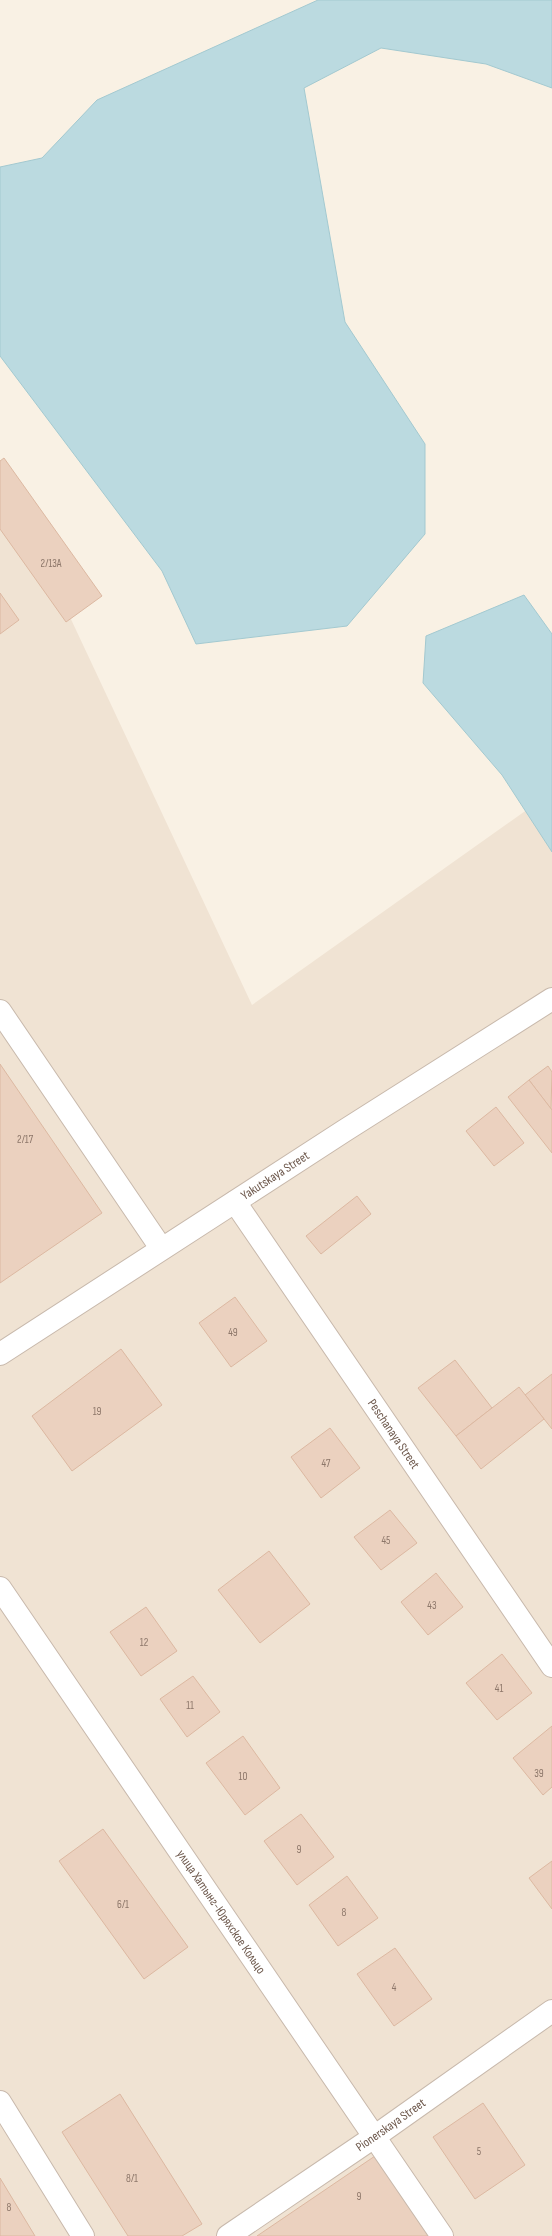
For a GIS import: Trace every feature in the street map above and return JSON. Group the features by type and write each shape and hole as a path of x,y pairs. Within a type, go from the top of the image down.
{"street":[{"name":"Yakutskaya Street","path":"0,1354 161,1248 552,999"},
{"path":"0,1011 161,1248"},
{"name":"Peschanaya Street","path":"235,1202 552,1666"},
{"name":"улица Хатынг-Юряхское Кольцо","path":"0,1588 442,2236"},
{"name":"Pionerskaya Street","path":"228,2236 374,2137 552,2011"},
{"path":"0,2102 83,2236"}],"shaded area":[{"path":"0,468 252,1005 552,792 552,2236 0,2236"}],"water":[{"path":"318,0 552,0 552,88 486,64 381,48 304,88 345,322 425,444 425,534 347,626 196,644 162,571 0,356 0,167 42,158 97,100"},
{"path":"524,595 552,634 552,852 502,775 423,683 426,636"}],"building":[{"path":"4,458 102,596 66,622 0,529 0,461"},
{"path":"0,593 19,620 0,634"},
{"path":"0,1064 102,1213 0,1283"},
{"path":"548,1066 552,1072 551,1109 529,1080"},
{"path":"529,1080 552,1110 552,1153 508,1097"},
{"path":"496,1107 524,1143 494,1166 466,1131"},
{"path":"357,1196 371,1214 321,1254 306,1236"},
{"path":"235,1297 267,1341 231,1367 199,1323"},
{"path":"121,1349 162,1405 72,1471 32,1416"},
{"path":"455,1360 492,1408 456,1436 418,1388"},
{"path":"552,1374 552,1429 525,1395"},
{"path":"519,1387 544,1419 481,1469 456,1436"},
{"path":"330,1428 360,1468 321,1498 291,1457"},
{"path":"390,1510 417,1543 381,1570 354,1537"},
{"path":"269,1551 310,1604 260,1643 218,1590"},
{"path":"436,1573 463,1607 428,1635 401,1602"},
{"path":"146,1607 177,1651 141,1676 110,1632"},
{"path":"502,1654 532,1693 497,1720 466,1683"},
{"path":"193,1676 220,1712 187,1737 160,1699"},
{"path":"552,1726 552,1787 543,1795 513,1758"},
{"path":"243,1736 280,1788 245,1815 206,1763"},
{"path":"301,1814 334,1857 297,1885 264,1841"},
{"path":"103,1829 188,1947 144,1979 59,1861"},
{"path":"552,1861 552,1909 529,1878"},
{"path":"347,1876 378,1918 338,1946 309,1905"},
{"path":"395,1948 432,1999 394,2026 357,1974"},
{"path":"120,2094 202,2224 182,2236 128,2236 62,2132"},
{"path":"483,2103 525,2165 475,2199 433,2137"},
{"path":"375,2156 430,2236 257,2236"},
{"path":"0,2178 35,2236 0,2236"}]}
